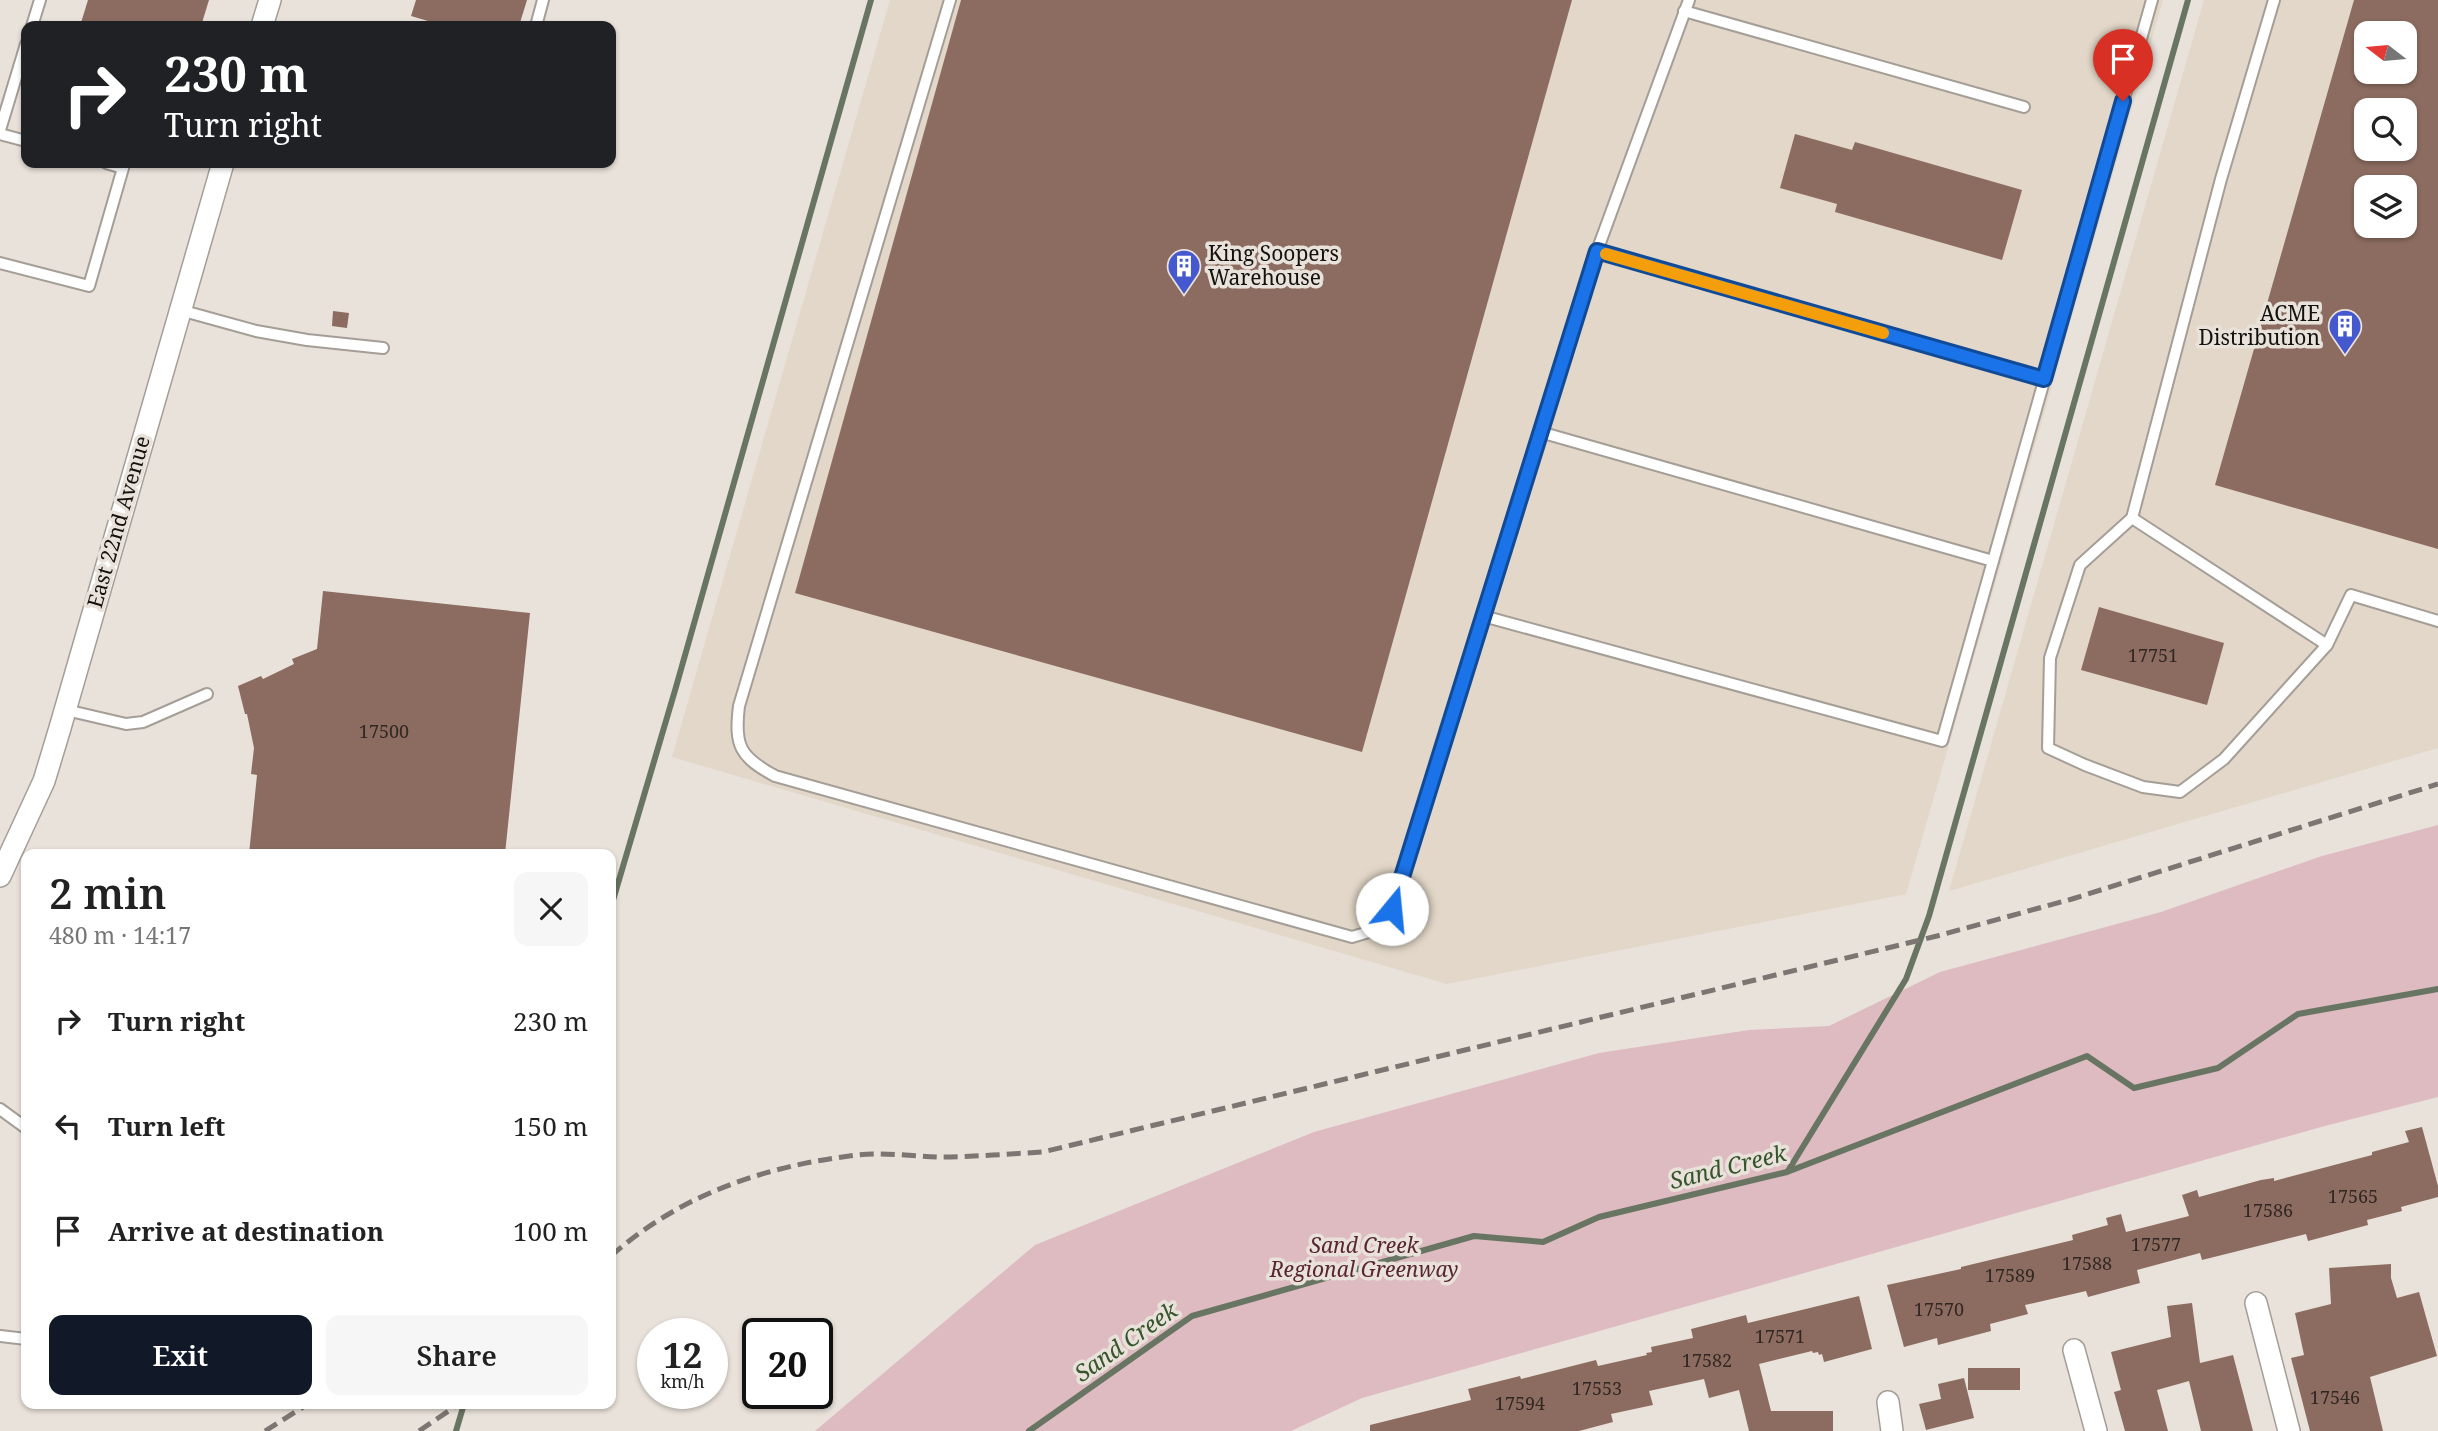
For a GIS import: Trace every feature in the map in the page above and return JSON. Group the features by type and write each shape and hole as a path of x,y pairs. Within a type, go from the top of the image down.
{"street":[{"path":"264,21 270,0"},
{"name":"East 22nd Avenue","path":"1,871 44,781 222,168"},
{"path":"2256,1303 2289,1431"},
{"path":"2074,1350 2096,1431"},
{"path":"1888,1402 1892,1431"}],"lane":[{"path":"34,21 40,0"},
{"path":"537,21 543,0"},
{"path":"950,0 739,706 736,732 743,750 755,764 775,776 1352,937 1372,931 1392,909 1597,251 1687,5 2024,107"},
{"path":"1483,616 1942,741 2152,0"},
{"path":"2274,0 2221,179 2132,518 2080,565 2050,658 2048,748 2143,787 2180,792 2224,759 2327,645 2351,595 2438,621"},
{"path":"21,61 0,132 21,139"},
{"path":"0,263 89,286 123,168"},
{"path":"1597,251 2044,379"},
{"path":"180,310 257,331 307,341 383,348"},
{"path":"1540,432 1993,561"},
{"path":"2132,518 2327,645"},
{"path":"66,710 126,724 143,722 207,694"},
{"path":"0,1109 21,1124"},
{"path":"0,1336 21,1338"}],"shaded area":[{"path":"890,0 2163,0 1906,894 1447,984 672,757"},
{"path":"2204,0 2438,0 2438,748 1949,891"}],"green space":[{"name":"Sand Creek Regional Greenway","path":"2438,825 2438,1097 2321,1127 1362,1398 1291,1431 815,1431 1035,1245 1314,1132 1599,1053 1749,1030 1829,1026 1940,972 2161,912 2322,856"}],"building":[{"path":"88,0 209,0 203,21 82,21"},
{"path":"416,0 527,0 521,21 428,21 411,16"},
{"name":"King Soopers Warehouse","path":"961,0 1572,0 1362,752 795,593"},
{"name":"ACME Distribution","path":"2354,0 2438,0 2438,549 2215,485"},
{"path":"1795,134 1852,150 1855,142 2022,190 2002,260 1835,212 1837,204 1780,188"},
{"path":"333,311 349,313 347,328 332,326"},
{"path":"323,591 530,613 506,849 250,849 257,775 251,774 254,748 238,686 261,676 263,679 294,664 292,659 317,649"},
{"path":"2099,607 2224,643 2207,705 2081,670"},
{"path":"2422,1127 2438,1186 2438,1197 2401,1207 2402,1211 2367,1220 2368,1225 2308,1241 2306,1234 2202,1260 2200,1253 2137,1270 2140,1283 2088,1297 2086,1291 2025,1305 2028,1314 1990,1324 1991,1331 1938,1345 1937,1338 1904,1347 1887,1285 2073,1240 2072,1235 2108,1225 2106,1218 2121,1214 2126,1232 2189,1216 2182,1195 2197,1190 2199,1197 2261,1180 2274,1178 2274,1181 2372,1155 2372,1152 2409,1142 2405,1131"},
{"path":"2391,1264 2391,1278 2397,1298 2419,1292 2437,1356 2370,1377 2383,1431 2310,1431 2291,1358 2304,1355 2295,1313 2331,1304 2329,1268"},
{"path":"1859,1296 1872,1349 1824,1362 1822,1354 1812,1351 1759,1364 1771,1411 1833,1411 1833,1431 1749,1431 1739,1390 1709,1398 1704,1379 1649,1391 1653,1405 1611,1414 1613,1422 1579,1431 1370,1431 1370,1425 1471,1400 1468,1389 1596,1360 1598,1366 1647,1355 1646,1353 1652,1352 1651,1347 1693,1338 1691,1329 1746,1315 1748,1323"},
{"path":"2192,1303 2200,1363 2233,1355 2253,1431 2201,1431 2189,1381 2157,1390 2168,1431 2125,1431 2114,1392 2121,1390 2111,1352 2171,1337 2167,1306"},
{"path":"1968,1368 2020,1368 2020,1390 1968,1390"},
{"path":"1964,1378 1974,1418 1926,1430 1919,1404 1941,1399 1938,1384"}],"waterway":[{"path":"616,890 871,0"},
{"path":"1788,1171 1906,979 1929,916 2188,0"},
{"name":"Sand Creek","path":"1029,1431 1192,1316 1474,1236 1543,1242 1599,1217 1787,1172 2087,1056 2134,1088 2218,1068 2298,1014 2438,989"},
{"path":"456,1431 463,1409"}],"railway":[{"path":"616,1252 638,1234 695,1200 757,1175 823,1160 867,1154 950,1157 1043,1152 1937,936 2072,899 2438,784"},
{"path":"265,1431 300,1409"},
{"path":"419,1431 452,1409"}],"slow traffic":[{"path":"1606,254 1883,333"}],"place":[{"name":"King Soopers Warehouse","path":"1184,296"},
{"name":"ACME Distribution","path":"2345,356"}],"route":[{"path":"1392,909 1597,251 2044,379 2123,101"}]}
